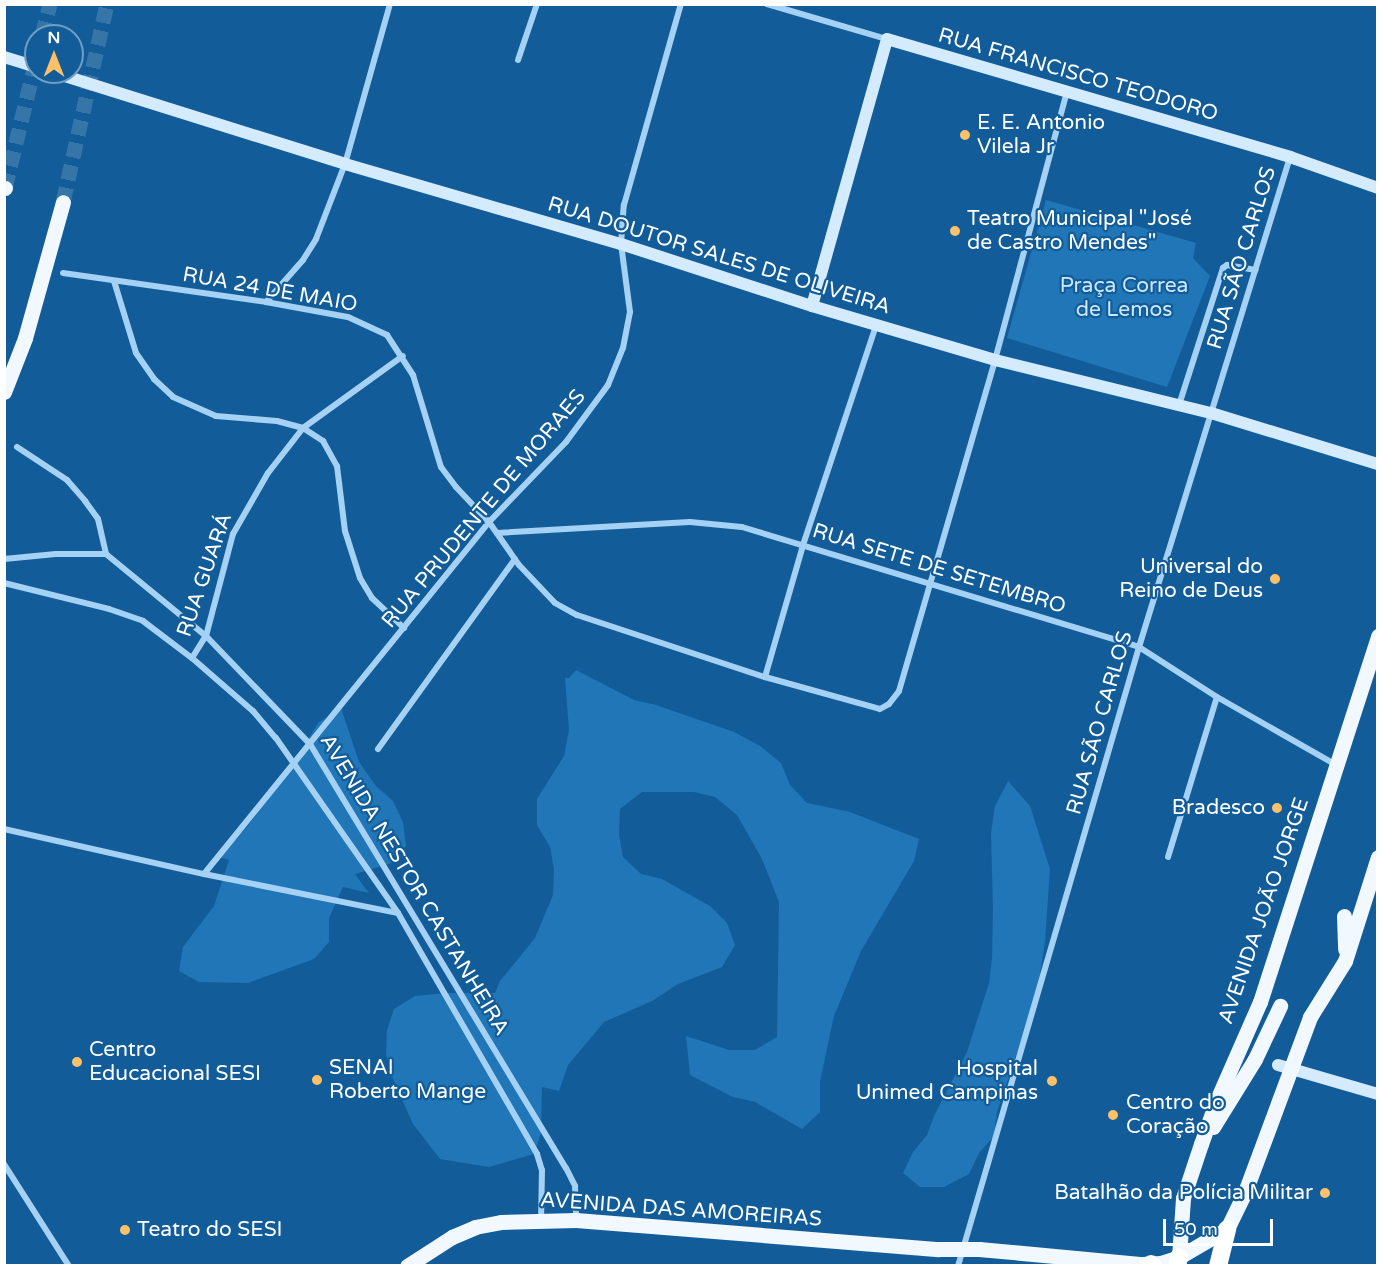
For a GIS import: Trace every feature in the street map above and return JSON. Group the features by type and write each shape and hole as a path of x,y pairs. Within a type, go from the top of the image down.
{"highway":[{"path":"1218,1266 1227,1229"}],"main road":[{"name":"RUA FRANCISCO TEODORO","path":"887,39 1290,157 1377,188"},
{"path":"812,306 887,39"},
{"path":"4,57 24,63"},
{"name":"RUA DOUTOR SALES DE OLIVEIRA","path":"84,82 345,164 621,244 812,306 995,360 1211,413 1377,464"},
{"path":"4,392 25,338 63,202"},
{"name":"AVENIDA JOÃO JORGE","path":"1178,1261 1184,1198 1201,1144 1216,1102 1260,1002 1338,766 1377,636"},
{"path":"963,1248 1152,1265 1178,1261 1227,1229 1245,1192 1285,1067 1310,1017 1345,961 1377,857"},
{"path":"1344,916 1345,961"},
{"path":"1201,1144 1255,1059 1280,1006"},
{"path":"1285,1067 1377,1094"},
{"name":"AVENIDA DAS AMOREIRAS","path":"406,1266 452,1237 475,1227 501,1222 576,1220 963,1248"}],"street":[{"path":"266,302 303,260 316,239 345,164 390,4"},
{"path":"519,60 537,4"},
{"name":"RUA PRUDENTE DE MORAES","path":"204,874 489,522 566,442 608,385 623,348 630,312 621,244 626,194 681,4"},
{"name":"RUA FRANCISCO TEODORO","path":"767,4 887,39"},
{"path":"932,584 1068,92"},
{"name":"RUA SÃO CARLOS","path":"958,1266 1139,647 1290,157"},
{"path":"1179,405 1223,268 1227,265 1256,270"},
{"name":"RUA 24 DE MAIO","path":"63,273 266,302 348,317 387,335 403,356 413,375 441,467 456,487 489,522 515,559 555,603 577,615 765,677 880,708 889,704 899,691 932,584"},
{"path":"114,281 136,353 154,379 173,397 216,416 277,421 303,428 322,441 337,466 345,531 360,579 372,598 404,628"},
{"path":"765,677 803,544 876,324"},
{"name":"RUA GUARÁ","path":"192,658 206,636 233,534 268,473 303,428 403,356"},
{"path":"4,559 56,554 106,554 98,519 86,501 67,480 17,447"},
{"name":"RUA SETE DE SETEMBRO","path":"497,533 715,523 742,527 1139,647 1217,697 1338,766"},
{"name":"AVENIDA NESTOR CASTANHEIRA","path":"106,554 206,636 310,744 566,1168 575,1186 576,1220"},
{"path":"378,749 515,559"},
{"name":"AVENIDA NESTOR CASTANHEIRA","path":"4,583 127,614 143,621 192,658 253,711 276,738 398,914 541,1162 543,1197 541,1221"},
{"path":"1168,857 1217,697"},
{"path":"4,829 204,874 398,914"},
{"path":"4,1164 69,1266"}],"green space":[{"name":"Praça Correa de Lemos","path":"1046,200 1196,243 1193,258 1210,276 1167,387 1007,338"},
{"path":"576,670 634,700 656,705 734,732 760,746 781,763 790,785 807,803 850,812 919,839 914,861 861,951 834,1016 820,1081 820,1112 802,1129 755,1102 733,1097 690,1075 686,1036 729,1050 755,1050 777,1037 779,902 762,859 737,815 715,797 694,792 642,792 620,809 619,835 623,857 641,874 662,879 710,906 727,923 735,945 722,967 678,984 652,1001 604,1022 568,1065 559,1091 542,1087 541,1133 534,1154 489,1167 440,1159 413,1124 393,1079 386,1054 387,1030 394,1009 415,996 446,993 495,993 500,981 535,938 553,895 554,869 550,847 537,825 537,799 564,756 569,730 565,678 569,678"},
{"path":"341,708 359,762 376,786 393,801 403,822 406,846 392,863 355,874 369,893 343,887 329,918 329,942 314,959 248,983 199,982 179,971 183,947 214,906 229,860 219,857 247,827 293,764 318,723"},
{"path":"1008,781 1030,806 1050,869 1045,942 1037,994 997,1112 994,1136 979,1153 969,1174 944,1187 920,1187 903,1173 913,1152 927,1135 935,1114 967,1052 989,983 993,910 991,833 995,806"}],"tunnel":[{"path":"45,24 50,4"},
{"path":"63,202 107,4"},
{"path":"5,188 30,84"}],"place":[{"name":"E. E. Antonio Vilela Jr","path":"965,135"},
{"name":"Teatro Municipal \"José de Castro Mendes\"","path":"955,231"},
{"name":"Universal do Reino de Deus","path":"1275,579"},
{"name":"Bradesco","path":"1277,808"},
{"name":"Centro Educacional SESI","path":"77,1062"},
{"name":"SENAI Roberto Mange","path":"317,1080"},
{"name":"Hospital Unimed Campinas","path":"1052,1081"},
{"name":"Centro do Coração","path":"1113,1115"},
{"name":"Batalhão da Polícia Militar","path":"1325,1193"},
{"name":"Teatro do SESI","path":"125,1230"}]}
